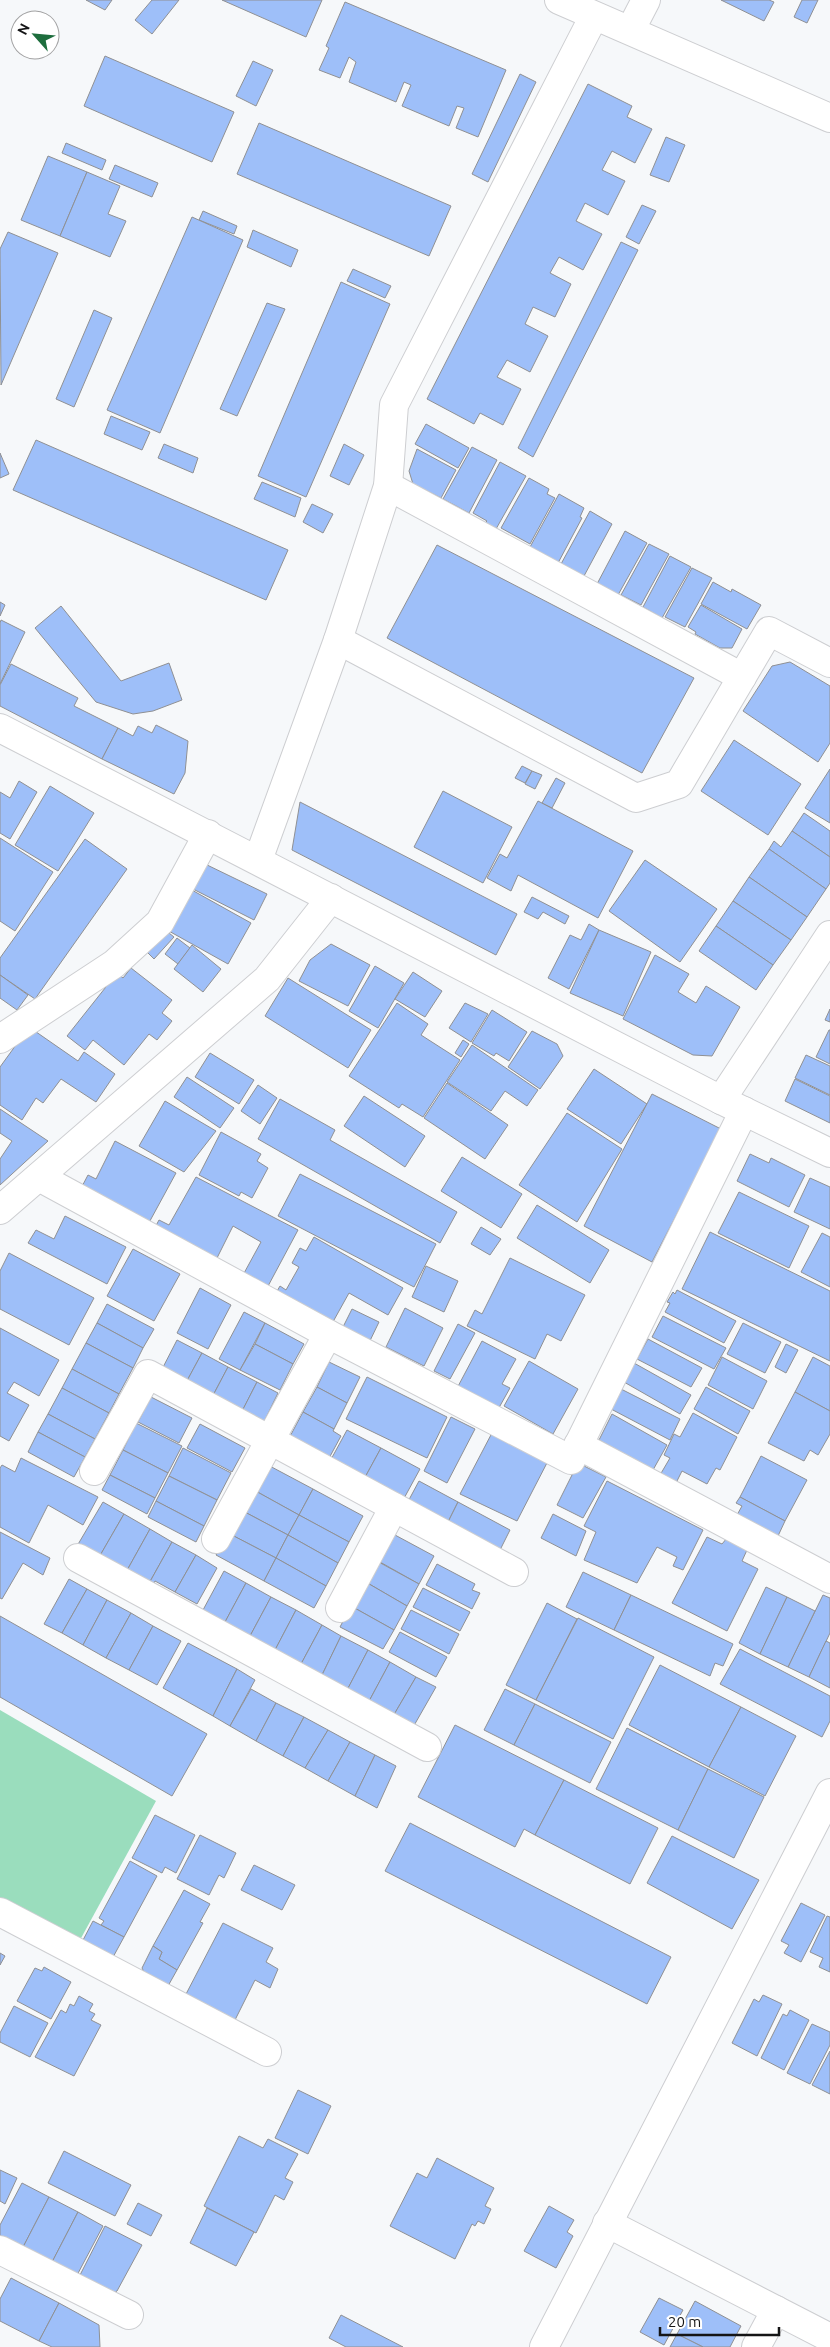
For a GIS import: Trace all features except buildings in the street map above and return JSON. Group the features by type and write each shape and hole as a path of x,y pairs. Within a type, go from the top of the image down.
{"street":[{"path":"559,0 594,16 631,29 830,118"},
{"path":"631,29 646,0"},
{"path":"258,860 338,640 388,486 394,405 594,16"},
{"path":"388,486 742,677"},
{"path":"338,640 636,798 678,784 769,631 830,663"},
{"path":"0,728 830,1153"},
{"path":"0,1039 114,964 160,922 208,834"},
{"path":"0,1210 268,978 331,898"},
{"path":"38,1177 328,1334 571,1460 733,1105 830,935"},
{"path":"216,1538 328,1334"},
{"path":"94,1471 148,1374 514,1572"},
{"path":"578,1445 830,1579"},
{"path":"340,1608 394,1507"},
{"path":"78,1558 427,1747"},
{"path":"544,2347 830,1793"},
{"path":"0,1912 268,2052"},
{"path":"607,2223 830,2338"},
{"path":"0,2250 129,2315"},
{"path":"756,2347 776,2310"}],"green space":[{"path":"0,1710 156,1801 80,1940 0,1900"}]}
